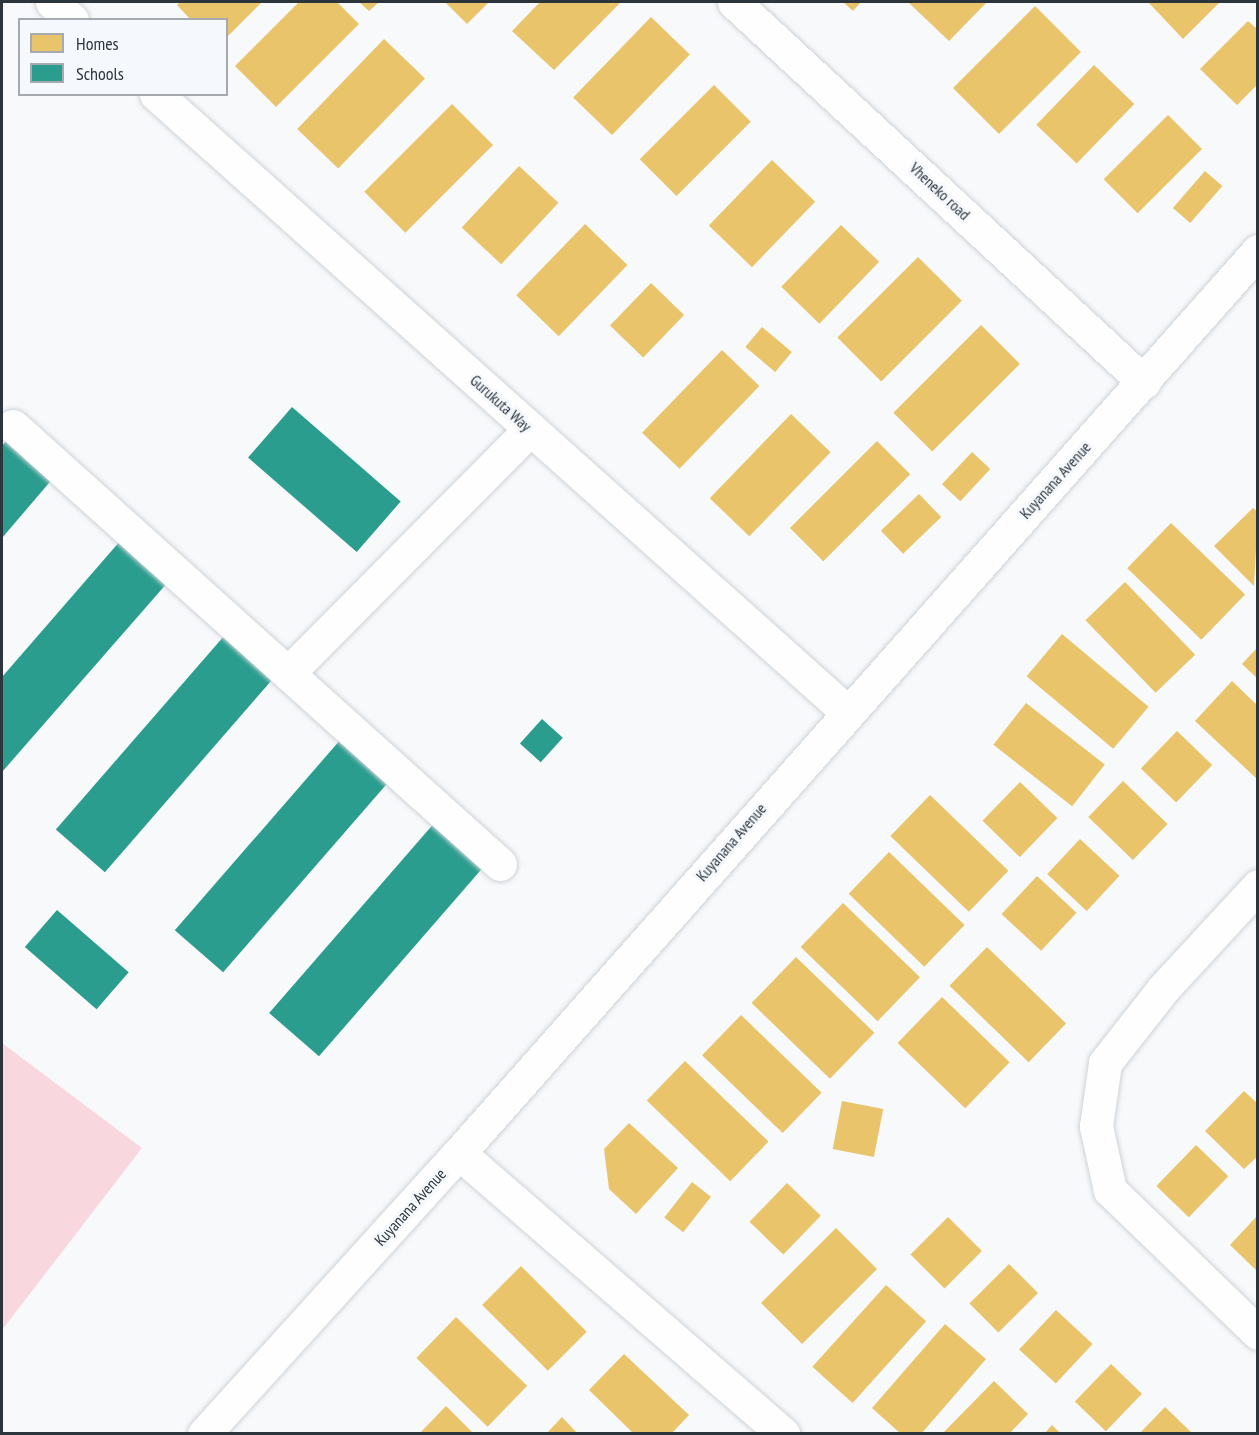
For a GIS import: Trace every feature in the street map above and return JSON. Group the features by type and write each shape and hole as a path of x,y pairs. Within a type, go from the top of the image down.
{"street":[{"path":"52,2 70,18"},
{"name":"Vheneko road","path":"734,2 1144,382"},
{"name":"Gurukuta Way","path":"158,96 846,711"},
{"name":"Kuyanana Avenue","path":"204,1434 459,1153 846,711 1144,382 1257,251"},
{"path":"13,426 500,864"},
{"path":"288,673 530,429"},
{"path":"1257,886 1163,989 1105,1063 1095,1126 1110,1190 1257,1333"},
{"path":"459,1153 777,1432"}],"shaded area":[{"path":"2,1043 142,1148 2,1330"}],"building: Homes":[{"path":"180,2 262,2 228,36 228,18 189,18 177,5"},
{"path":"299,2 337,2 359,24 276,107 235,66"},
{"path":"359,2 379,2 369,11"},
{"path":"445,2 489,2 467,24"},
{"path":"540,2 621,2 554,70 512,31"},
{"path":"843,2 861,2 853,11"},
{"path":"908,2 987,2 949,41"},
{"path":"1148,2 1220,2 1183,39"},
{"path":"1035,6 1081,52 999,134 953,88"},
{"path":"651,17 690,55 612,135 573,98"},
{"path":"1248,21 1258,30 1258,84 1237,105 1200,69"},
{"path":"384,39 425,79 338,169 297,129"},
{"path":"1094,65 1134,104 1077,164 1036,125"},
{"path":"714,85 751,122 677,196 640,159"},
{"path":"452,104 493,145 405,233 364,192"},
{"path":"1168,115 1202,149 1138,213 1104,179"},
{"path":"772,160 815,202 752,267 709,225"},
{"path":"519,166 558,203 501,264 462,227"},
{"path":"1205,171 1222,186 1190,223 1173,208"},
{"path":"585,224 627,265 559,336 516,295"},
{"path":"841,225 879,262 819,324 781,287"},
{"path":"918,257 962,301 881,381 837,338"},
{"path":"651,283 684,315 643,357 610,325"},
{"path":"981,325 1020,364 932,452 893,413"},
{"path":"762,327 792,352 775,372 745,347"},
{"path":"722,350 759,386 680,469 642,433"},
{"path":"791,414 831,452 749,536 710,498"},
{"path":"877,441 910,474 823,561 790,528"},
{"path":"972,452 990,469 960,501 942,484"},
{"path":"919,494 941,517 903,554 881,531"},
{"path":"1253,508 1258,512 1254,586 1214,546"},
{"path":"1171,523 1245,595 1201,640 1127,568"},
{"path":"1125,582 1195,655 1156,693 1085,620"},
{"path":"1062,634 1149,707 1113,749 1027,676"},
{"path":"1258,647 1258,679 1242,664"},
{"path":"1232,681 1258,706 1258,780 1195,721"},
{"path":"1026,703 1105,765 1072,806 993,745"},
{"path":"1177,731 1212,765 1176,802 1141,768"},
{"path":"1123,781 1168,824 1133,860 1088,817"},
{"path":"1020,782 1057,818 1020,857 982,821"},
{"path":"930,795 1008,871 969,912 890,836"},
{"path":"1080,839 1119,876 1087,911 1047,874"},
{"path":"889,852 965,925 924,967 849,894"},
{"path":"1037,876 1076,913 1041,951 1002,914"},
{"path":"843,903 920,977 878,1021 801,947"},
{"path":"987,947 1066,1023 1029,1062 949,986"},
{"path":"796,957 874,1033 830,1079 752,1003"},
{"path":"942,997 1010,1062 965,1108 898,1043"},
{"path":"741,1015 822,1093 783,1133 702,1055"},
{"path":"685,1061 768,1142 730,1181 647,1101"},
{"path":"1244,1091 1258,1104 1258,1156 1244,1169 1205,1131"},
{"path":"842,1101 883,1109 874,1157 833,1149"},
{"path":"629,1123 678,1168 636,1214 609,1189 604,1149"},
{"path":"1196,1145 1228,1176 1189,1217 1156,1186"},
{"path":"692,1182 711,1197 683,1232 664,1217"},
{"path":"787,1183 821,1216 783,1254 749,1222"},
{"path":"1258,1215 1258,1272 1230,1245"},
{"path":"948,1217 982,1251 944,1288 911,1254"},
{"path":"836,1228 877,1269 802,1344 761,1303"},
{"path":"1009,1264 1038,1293 998,1333 969,1304"},
{"path":"521,1266 587,1332 548,1371 482,1305"},
{"path":"886,1285 926,1321 853,1403 812,1367"},
{"path":"1056,1310 1093,1344 1056,1384 1019,1349"},
{"path":"456,1317 527,1386 488,1427 416,1358"},
{"path":"945,1324 986,1359 921,1434 901,1434 872,1408"},
{"path":"624,1354 689,1415 671,1434 634,1434 589,1390"},
{"path":"1111,1364 1142,1394 1106,1431 1075,1401"},
{"path":"994,1381 1028,1414 1009,1434 942,1434"},
{"path":"446,1406 474,1434 419,1434"},
{"path":"1165,1407 1193,1434 1139,1434"},
{"path":"562,1417 578,1434 546,1434"},
{"path":"1052,1425 1061,1434 1044,1434"}],"building: Schools":[{"path":"292,407 401,501 357,552 248,458"},
{"path":"9,437 55,476 2,538 2,446"},
{"path":"121,540 168,582 2,772 2,677"},
{"path":"231,628 280,671 105,872 56,830"},
{"path":"542,719 563,738 541,762 520,744"},
{"path":"348,731 396,773 223,972 175,930"},
{"path":"443,813 493,856 319,1056 269,1013"},
{"path":"57,910 129,972 97,1009 25,947"}]}
